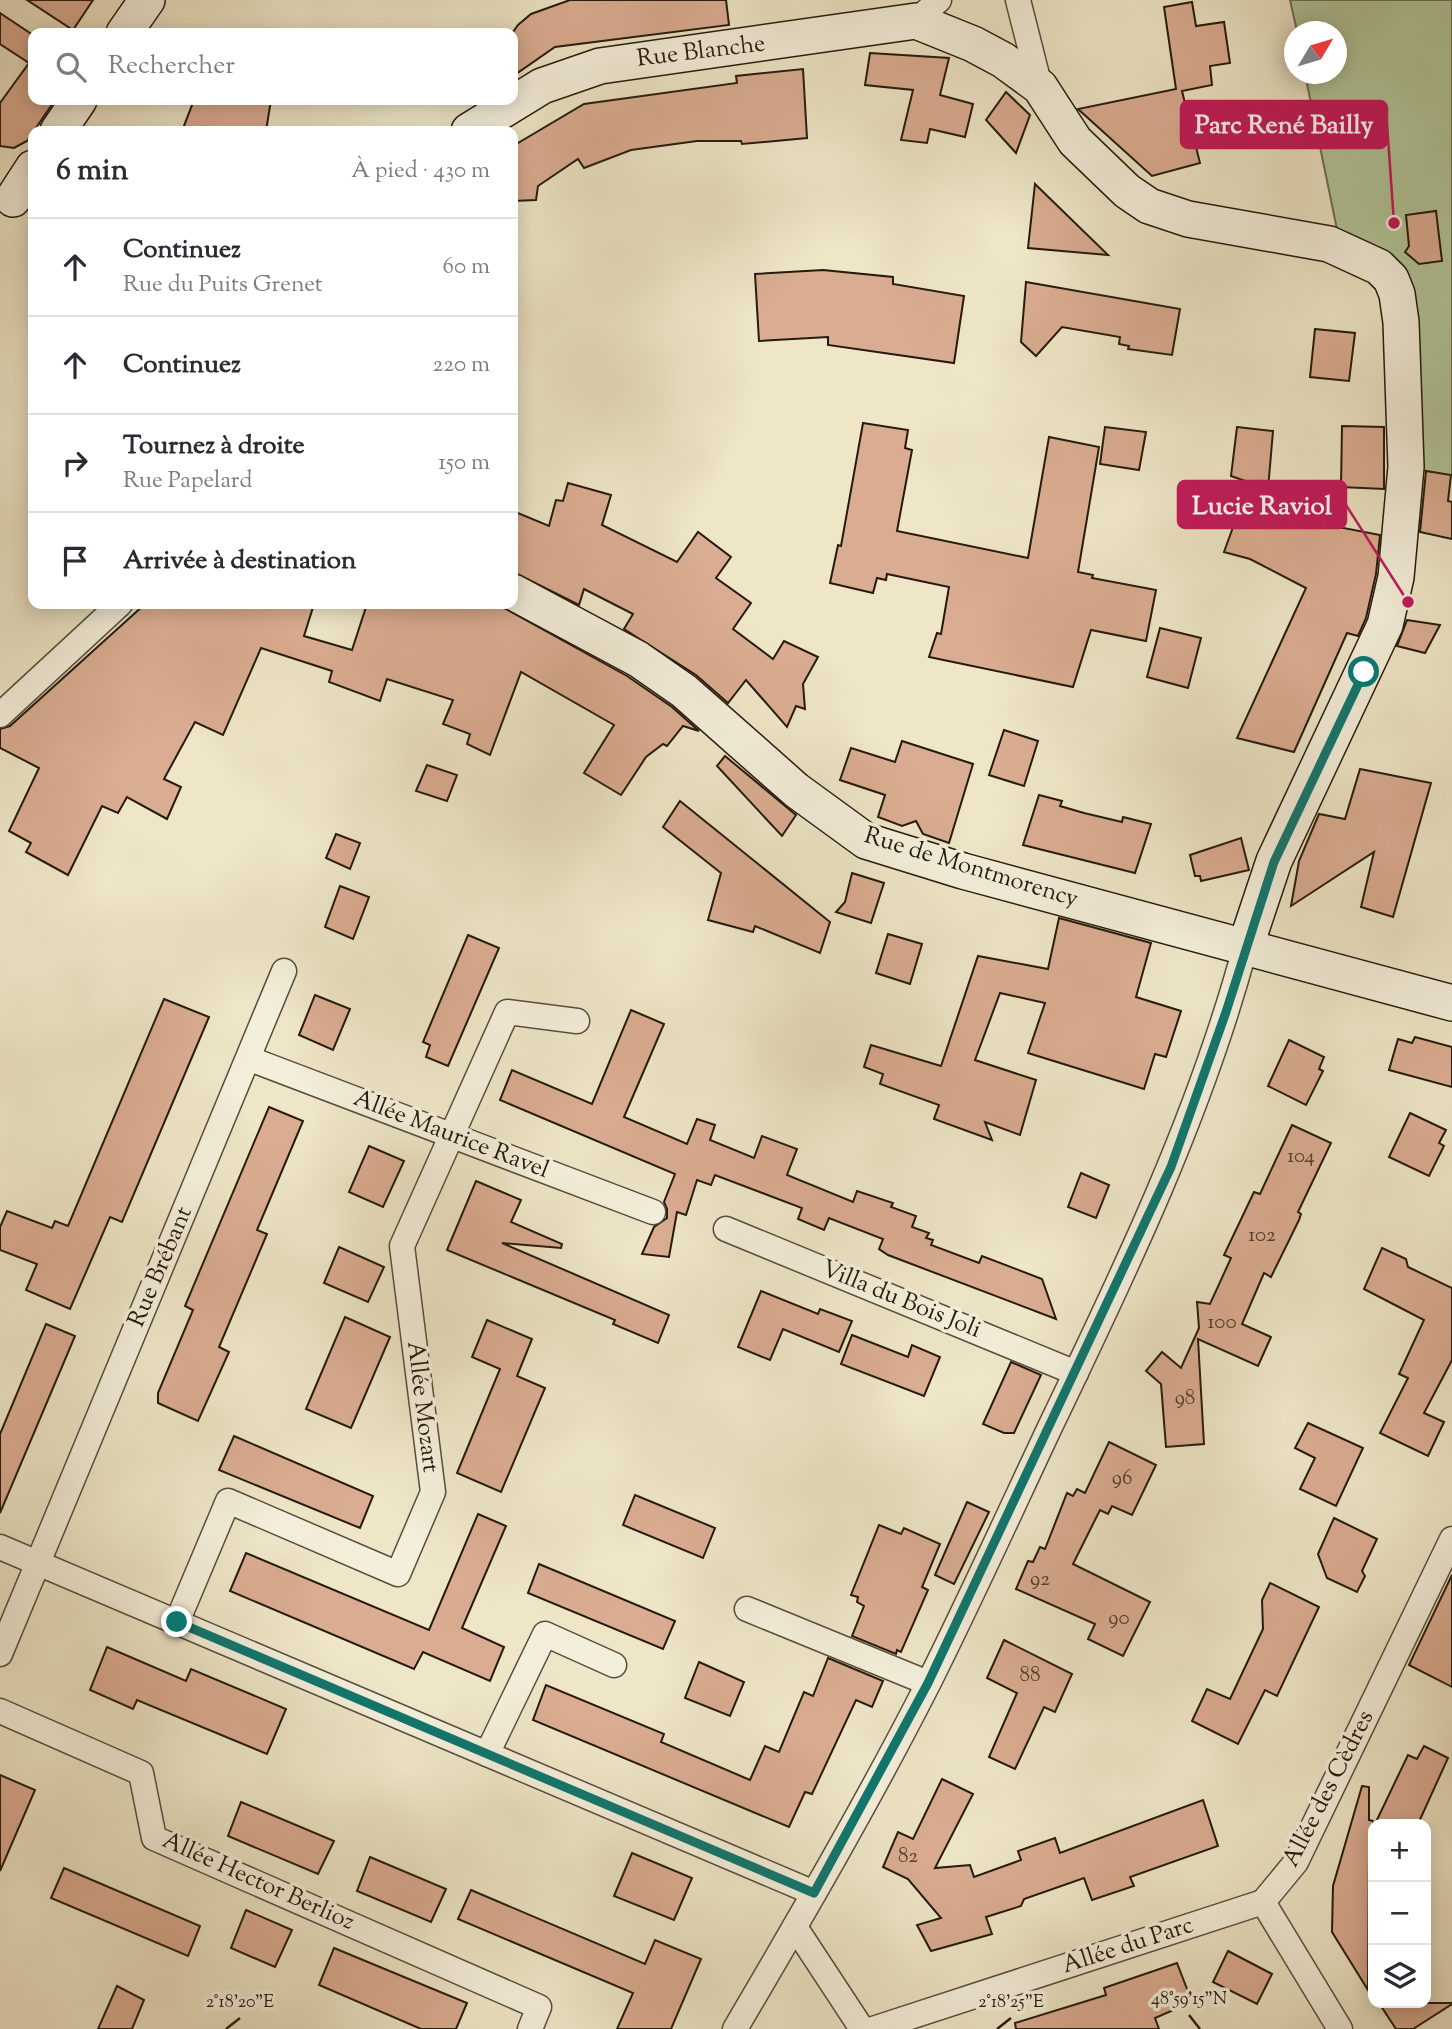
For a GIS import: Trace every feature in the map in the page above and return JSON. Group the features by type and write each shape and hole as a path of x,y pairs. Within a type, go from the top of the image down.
{"street":[{"path":"127,28 147,0"},
{"path":"735,2029 814,1893 928,1683 1171,1167 1226,1012 1274,862 1385,625 1396,577 1406,479 1397,294 1391,279 1379,267 1329,244 1188,219 1149,206 1127,191 1075,141 1040,87 1018,0"},
{"path":"928,10 1040,87"},
{"name":"Rue Blanche","path":"518,101 542,86 600,66 928,10"},
{"path":"61,126 76,105"},
{"name":"Rue Blanche","path":"477,126 511,105"},
{"path":"11,202 28,176"},
{"name":"Rue de Montmorency","path":"518,595 638,659 684,691 796,790 866,841 963,871 1452,1003"},
{"path":"0,715 115,609"},
{"name":"Rue Brébant","path":"0,1654 36,1562 250,1059 284,971"},
{"name":"Allée Mozart","path":"177,1622 228,1501 398,1574 433,1492 402,1246 506,1012 577,1021"},
{"name":"Allée Maurice Ravel","path":"250,1059 653,1212"},
{"name":"Villa du Bois Joli","path":"726,1229 1076,1373"},
{"name":"Allée des Cèdres","path":"1263,1902 1296,1862 1452,1539"},
{"path":"0,1547 814,1893"},
{"path":"747,1609 928,1683"},
{"path":"487,1754 545,1634 614,1665"},
{"name":"Allée Hector Berlioz","path":"0,1711 141,1773 154,1838 539,2007 530,2029"},
{"path":"1263,1902 1340,2029"},
{"name":"Allée du Parc","path":"873,2029 1263,1902"},
{"path":"795,1927 862,2029"}],"green space":[{"path":"1290,0 1452,0 1452,476 1406,467 1404,316 1339,239 1307,84 1347,84 1347,21 1295,21"}],"building":[{"path":"27,0 93,0 74,28 70,28"},
{"path":"570,0 726,0 729,25 555,47 518,73 518,28 516,28 531,14"},
{"path":"1192,2 1196,26 1224,22 1230,63 1210,66 1212,85 1182,91 1200,163 1152,176 1078,109 1176,89 1164,7"},
{"path":"0,13 28,32 28,62 0,44"},
{"path":"870,53 949,58 940,95 973,104 965,137 930,129 927,143 901,140 913,90 865,85"},
{"path":"28,64 28,105 52,105 37,126 28,126 27,141 14,148 0,146 0,103"},
{"path":"803,69 807,138 742,144 741,141 697,141 631,150 584,168 578,159 538,186 536,200 518,201 518,143 584,104 737,83 736,76"},
{"path":"1006,92 1030,115 1016,153 986,120"},
{"path":"192,105 270,105 267,126 184,126"},
{"path":"1035,184 1108,255 1028,248"},
{"path":"1436,211 1442,261 1419,264 1405,252 1409,246 1406,215"},
{"path":"823,270 893,277 893,284 964,296 954,363 828,345 828,337 759,341 755,274"},
{"path":"1026,282 1180,309 1172,355 1128,349 1129,346 1119,344 1120,337 1062,327 1036,356 1021,342"},
{"path":"1315,329 1355,333 1349,381 1310,377"},
{"path":"863,423 908,430 905,448 912,450 897,531 1028,558 1049,437 1099,447 1078,572 1093,575 1092,578 1156,590 1146,641 1091,630 1073,687 929,657 937,633 941,634 949,587 887,574 886,580 877,578 873,593 830,583 838,545 841,546"},
{"path":"1342,426 1384,427 1384,489 1341,487"},
{"path":"1105,427 1146,432 1139,470 1100,464"},
{"path":"1237,427 1273,431 1268,489 1231,476"},
{"path":"1426,471 1451,475 1448,501 1452,502 1452,539 1420,532"},
{"path":"568,483 611,495 602,525 677,562 698,532 731,557 716,578 751,603 733,629 773,659 784,641 818,657 803,684 805,709 796,706 787,727 746,680 728,703 696,675 624,629 633,614 584,589 579,605 518,574 518,513 549,526 556,500 563,501"},
{"path":"1240,508 1380,535 1376,574 1366,618 1358,636 1347,633 1294,752 1237,738 1306,588 1250,559 1224,552"},
{"path":"139,609 312,609 304,636 352,650 365,609 506,609 627,676 672,707 699,731 683,726 667,746 663,744 646,757 621,795 584,773 614,725 521,672 490,755 467,744 470,734 443,724 453,700 387,679 380,701 329,682 332,671 261,648 223,735 195,722 164,779 181,787 167,819 127,797 118,813 102,806 68,875 26,852 31,843 9,831 39,768 0,748 0,729 10,726"},
{"path":"1407,620 1440,625 1425,653 1397,646"},
{"path":"1160,628 1201,638 1188,688 1147,677"},
{"path":"1004,730 1038,741 1024,786 989,775"},
{"path":"902,741 973,764 949,843 923,834 916,821 902,826 878,817 885,795 840,780 851,748 895,762"},
{"path":"725,756 796,815 782,836 717,766"},
{"path":"427,765 457,775 447,801 416,791"},
{"path":"1360,769 1431,783 1393,917 1361,907 1374,852 1291,906 1299,861 1319,814 1345,819"},
{"path":"1039,795 1062,801 1060,806 1084,813 1122,822 1123,817 1151,824 1135,873 1023,845"},
{"path":"680,801 830,922 820,953 755,926 753,932 708,920 721,873 663,827"},
{"path":"336,834 360,843 350,869 326,858"},
{"path":"1241,838 1249,870 1201,881 1200,876 1195,876 1190,855"},
{"path":"852,873 884,883 871,923 836,912 845,902"},
{"path":"340,886 369,897 353,939 325,927"},
{"path":"1059,918 1151,943 1136,997 1181,1011 1166,1057 1155,1054 1144,1089 1028,1053 1045,1003 1000,993 975,1060 1036,1080 1020,1135 985,1122 992,1140 934,1119 939,1105 880,1084 883,1074 864,1067 871,1045 941,1066 978,956 1048,969"},
{"path":"888,934 922,944 910,984 876,973"},
{"path":"468,935 499,948 448,1066 426,1057 430,1045 423,1042"},
{"path":"315,995 350,1009 333,1050 299,1035"},
{"path":"164,999 209,1017 122,1222 110,1217 70,1309 26,1290 37,1264 0,1250 0,1227 7,1211 52,1228 55,1221 68,1226"},
{"path":"631,1010 664,1024 624,1117 687,1144 697,1119 715,1125 710,1140 754,1158 762,1136 797,1149 787,1175 853,1202 857,1191 893,1203 891,1207 916,1216 912,1227 929,1233 926,1238 933,1240 931,1245 979,1263 982,1256 1042,1279 1056,1319 888,1255 879,1249 883,1239 829,1218 824,1230 798,1219 802,1208 715,1175 711,1185 697,1180 686,1215 677,1212 669,1257 642,1254 654,1227 667,1218 664,1202 675,1174 500,1100 512,1070 592,1104"},
{"path":"1415,1037 1452,1047 1452,1087 1389,1070 1398,1039 1412,1043"},
{"path":"1289,1040 1324,1057 1319,1069 1323,1071 1306,1105 1268,1086"},
{"path":"269,1107 303,1121 257,1230 267,1234 219,1347 229,1352 198,1421 158,1403 158,1393 193,1310 185,1306"},
{"path":"1410,1113 1446,1130 1439,1143 1444,1146 1429,1176 1389,1157"},
{"path":"1292,1125 1331,1143 1298,1212 1301,1214 1299,1220 1271,1277 1264,1273 1242,1324 1271,1337 1258,1366 1198,1339 1204,1444 1166,1447 1161,1384 1146,1371 1162,1352 1181,1368 1199,1328 1197,1302 1210,1304 1231,1258 1224,1255 1254,1192 1260,1194"},
{"path":"369,1146 404,1161 383,1207 349,1192"},
{"path":"1081,1173 1109,1185 1096,1218 1068,1207"},
{"path":"476,1181 521,1200 511,1222 562,1244 561,1248 502,1243 669,1315 658,1343 613,1324 615,1320 447,1250"},
{"path":"339,1247 384,1267 368,1302 324,1283"},
{"path":"1382,1248 1406,1259 1408,1267 1452,1288 1452,1360 1424,1413 1444,1422 1428,1456 1380,1433 1408,1378 1399,1374 1424,1320 1364,1289"},
{"path":"761,1291 818,1314 820,1309 852,1321 839,1352 783,1329 770,1360 738,1347"},
{"path":"345,1317 390,1337 351,1428 306,1409"},
{"path":"487,1320 532,1339 517,1376 545,1388 501,1492 457,1473 500,1369 472,1357"},
{"path":"46,1324 75,1336 0,1513 0,1434"},
{"path":"852,1335 908,1357 912,1345 940,1357 924,1396 841,1364"},
{"path":"1011,1362 1041,1375 1014,1433 1004,1433 983,1424"},
{"path":"1308,1423 1363,1448 1336,1506 1300,1489 1315,1458 1295,1448"},
{"path":"234,1436 373,1496 360,1528 219,1470"},
{"path":"1109,1442 1156,1465 1132,1515 1112,1506 1108,1514 1100,1510 1073,1564 1150,1602 1123,1656 1088,1639 1095,1624 1016,1589 1028,1561 1033,1562 1040,1547 1045,1549 1067,1493 1073,1496 1077,1489 1085,1493"},
{"path":"635,1495 715,1528 703,1558 623,1525"},
{"path":"967,1502 989,1512 954,1584 935,1575"},
{"path":"478,1514 506,1526 462,1628 504,1647 490,1681 423,1652 414,1669 230,1591 246,1553 429,1630"},
{"path":"1334,1518 1377,1539 1362,1571 1365,1576 1357,1592 1327,1578 1318,1554"},
{"path":"879,1525 901,1534 904,1528 940,1544 922,1587 928,1590 901,1652 897,1650 896,1654 852,1636 864,1606 857,1602 858,1597 851,1595"},
{"path":"539,1564 675,1621 663,1649 528,1593"},
{"path":"1452,1575 1452,1687 1409,1665"},
{"path":"1270,1583 1319,1607 1277,1696 1265,1690 1238,1744 1192,1721 1207,1689 1230,1699 1263,1629 1262,1600"},
{"path":"1004,1640 1072,1674 1055,1712 1044,1707 1015,1769 989,1757 1017,1693 987,1678"},
{"path":"107,1647 186,1681 191,1669 286,1709 267,1754 137,1700 133,1709 90,1690"},
{"path":"828,1658 883,1681 872,1707 856,1700 812,1794 805,1792 789,1827 533,1720 546,1685 664,1734 661,1742 750,1780 765,1746 779,1752 804,1692 813,1696"},
{"path":"699,1662 744,1682 730,1716 685,1698"},
{"path":"1424,1746 1448,1758 1420,1819 1377,1819 1408,1755 1417,1759"},
{"path":"0,1775 35,1790 0,1871"},
{"path":"942,1779 973,1794 935,1868 970,1865 974,1877 1021,1860 1018,1851 1055,1838 1060,1853 1203,1800 1218,1846 1130,1877 1134,1886 1092,1900 1084,1878 1024,1899 1021,1906 986,1917 992,1934 931,1951 917,1925 941,1918 908,1879 883,1867 898,1832 913,1839"},
{"path":"1362,1786 1369,1787 1368,1990 1332,1932 1333,1886"},
{"path":"241,1802 334,1841 318,1874 228,1836"},
{"path":"632,1853 692,1878 674,1920 614,1896"},
{"path":"370,1857 446,1889 431,1922 357,1891"},
{"path":"64,1868 200,1926 188,1956 51,1898"},
{"path":"471,1890 645,1964 655,1940 701,1959 671,2029 617,2029 633,1993 458,1919"},
{"path":"246,1910 292,1930 275,1967 231,1948"},
{"path":"334,1948 467,2003 456,2029 421,2029 319,1985"},
{"path":"1228,1951 1272,1974 1257,2004 1213,1982"},
{"path":"1177,1963 1192,2002 1155,2018 1159,2029 1016,2029 1015,2023 1106,1995 1104,1988"},
{"path":"117,1986 144,2000 132,2029 98,2029"},
{"path":"1431,2003 1452,2003 1413,2029 1396,2029 1382,2008 1431,2008"}],"place":[{"name":"Parc René Bailly","path":"1394,223"},
{"name":"Lucie Raviol","path":"1408,602"}],"route":[{"path":"177,1622 814,1893 928,1683 1171,1167 1235,986 1274,862 1364,672"}]}
